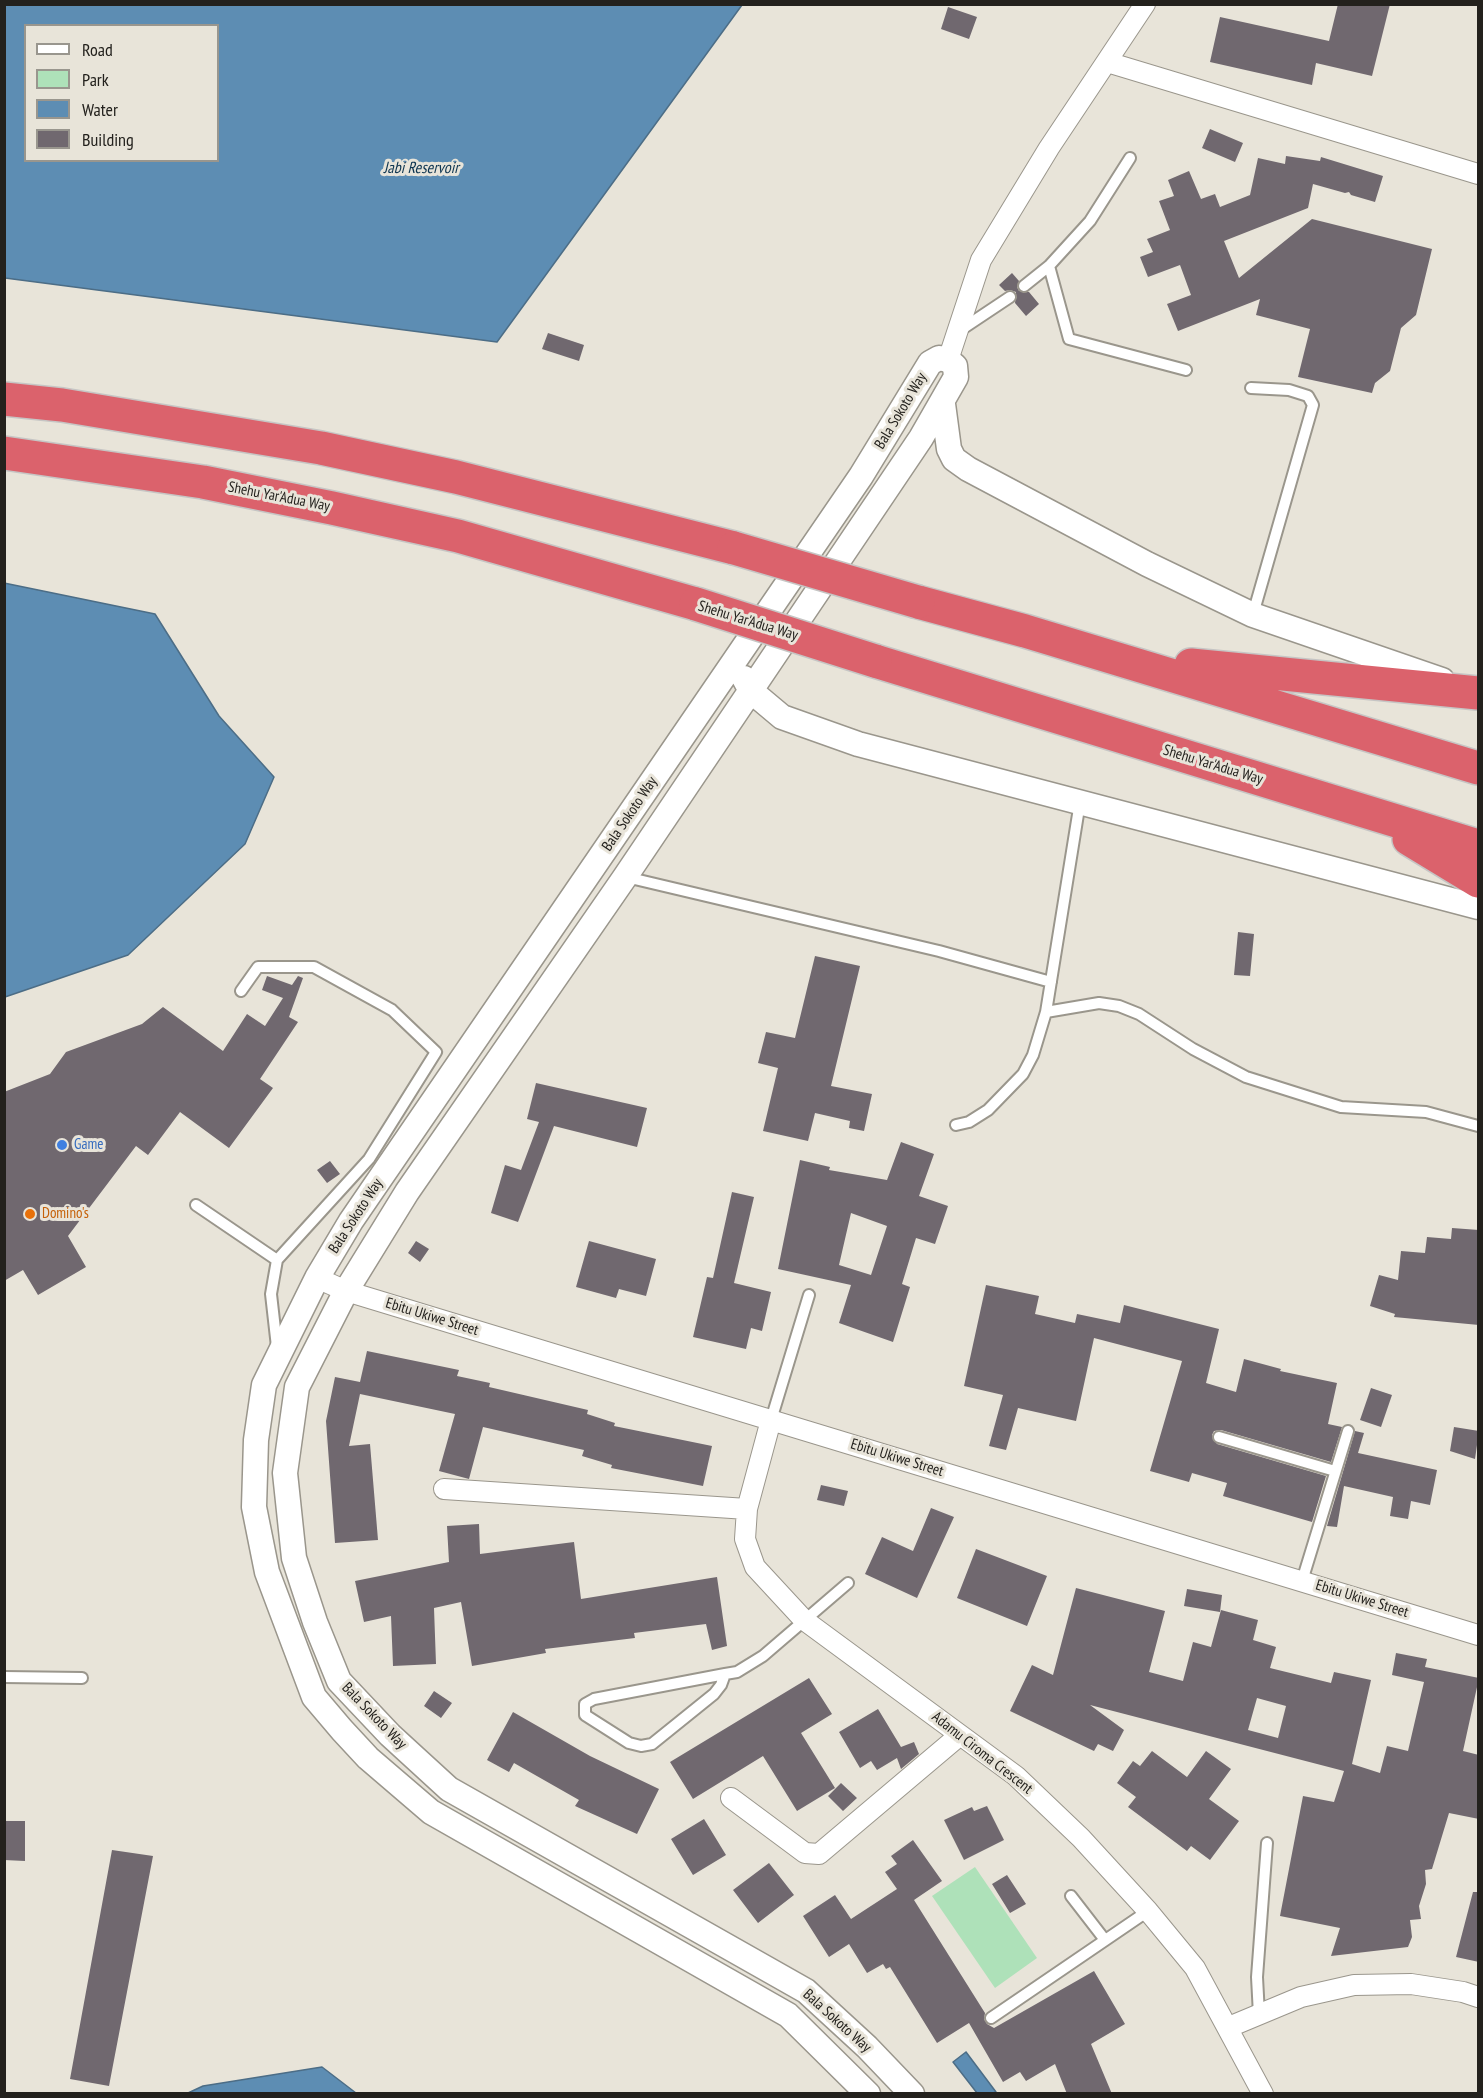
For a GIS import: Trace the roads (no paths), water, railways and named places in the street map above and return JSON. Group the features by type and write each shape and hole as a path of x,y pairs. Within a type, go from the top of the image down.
{"highway":[{"path":"4,399 84,409 321,448 456,477 734,548 1025,631 1479,768"},
{"name":"Shehu Yar'Adua Way","path":"4,453 203,482 458,536 696,604 1479,846"},
{"path":"1025,631 1176,663 1479,692"},
{"path":"1222,768 1410,839 1479,881"}],"street":[{"path":"948,360 981,260 1049,148 1145,4"},
{"path":"1107,62 1479,174"},
{"name":"Bala Sokoto Way","path":"868,2094 788,2015 431,1812 368,1758 314,1697 267,1572 254,1507 256,1440 264,1385 317,1278 447,1058 748,641 861,476 930,363 939,358 948,360 955,366 956,377 912,452 625,877 407,1191 346,1291 297,1387 285,1473 294,1558 339,1681 390,1735 449,1789 806,1991 867,2047 912,2094"},
{"path":"942,404 949,449 954,459 968,469 1147,564 1253,615 1479,692"},
{"path":"861,476 883,457 912,452 968,469"},
{"path":"748,641 742,666 745,682 751,692 782,717"},
{"path":"727,724 755,715 782,717 906,758 1479,907"},
{"name":"Ebitu Ukiwe Street","path":"317,1278 346,1291 1479,1635"},
{"name":"Adamu Ciroma Crescent","path":"771,1420 747,1509 745,1539 755,1567 804,1620 1016,1776 1081,1838 1148,1911 1195,1968 1229,2027 1263,2094"},
{"path":"444,1489 747,1509"},
{"path":"730,1798 806,1853 819,1854 960,1735"},
{"path":"1229,2027 1301,1997 1354,1985 1411,1984 1463,1992 1479,1997"}],"lane":[{"path":"1024,286 1049,266 1090,222 1130,158"},
{"path":"1049,266 1069,339 1186,370"},
{"path":"956,333 1010,297"},
{"path":"1251,388 1289,390 1308,396 1313,405 1253,615"},
{"path":"956,1125 969,1122 988,1110 1023,1074 1033,1055 1046,1012 1080,802"},
{"path":"625,877 939,951 1051,982"},
{"path":"241,991 258,967 314,967 392,1010 447,1058 369,1160 277,1260 271,1294 279,1356"},
{"path":"1046,1012 1099,1003 1119,1006 1139,1014 1193,1049 1246,1077 1341,1107 1426,1112 1479,1126"},
{"path":"196,1205 277,1260"},
{"path":"771,1420 809,1295"},
{"path":"1302,1581 1348,1431"},
{"path":"1219,1437 1335,1471"},
{"path":"725,1674 722,1685 714,1695 652,1744 641,1746 629,1743 585,1715 585,1704 594,1699 725,1674 752,1665 848,1583"},
{"path":"4,1677 82,1678"},
{"path":"1259,2015 1257,1977 1267,1843"},
{"path":"1071,1896 1105,1941"},
{"path":"991,2018 1148,1911"}],"water":[{"name":"Jabi Reservoir","path":"5,4 742,4 497,342 5,278"},
{"path":"4,583 155,614 219,716 274,777 245,844 128,955 5,997"},
{"path":"966,2052 996,2092 977,2093 953,2062"},
{"path":"322,2067 356,2093 188,2093 203,2086"}],"place":[{"name":"Game","path":"62,1145"},
{"name":"Domino's","path":"30,1214"}]}
